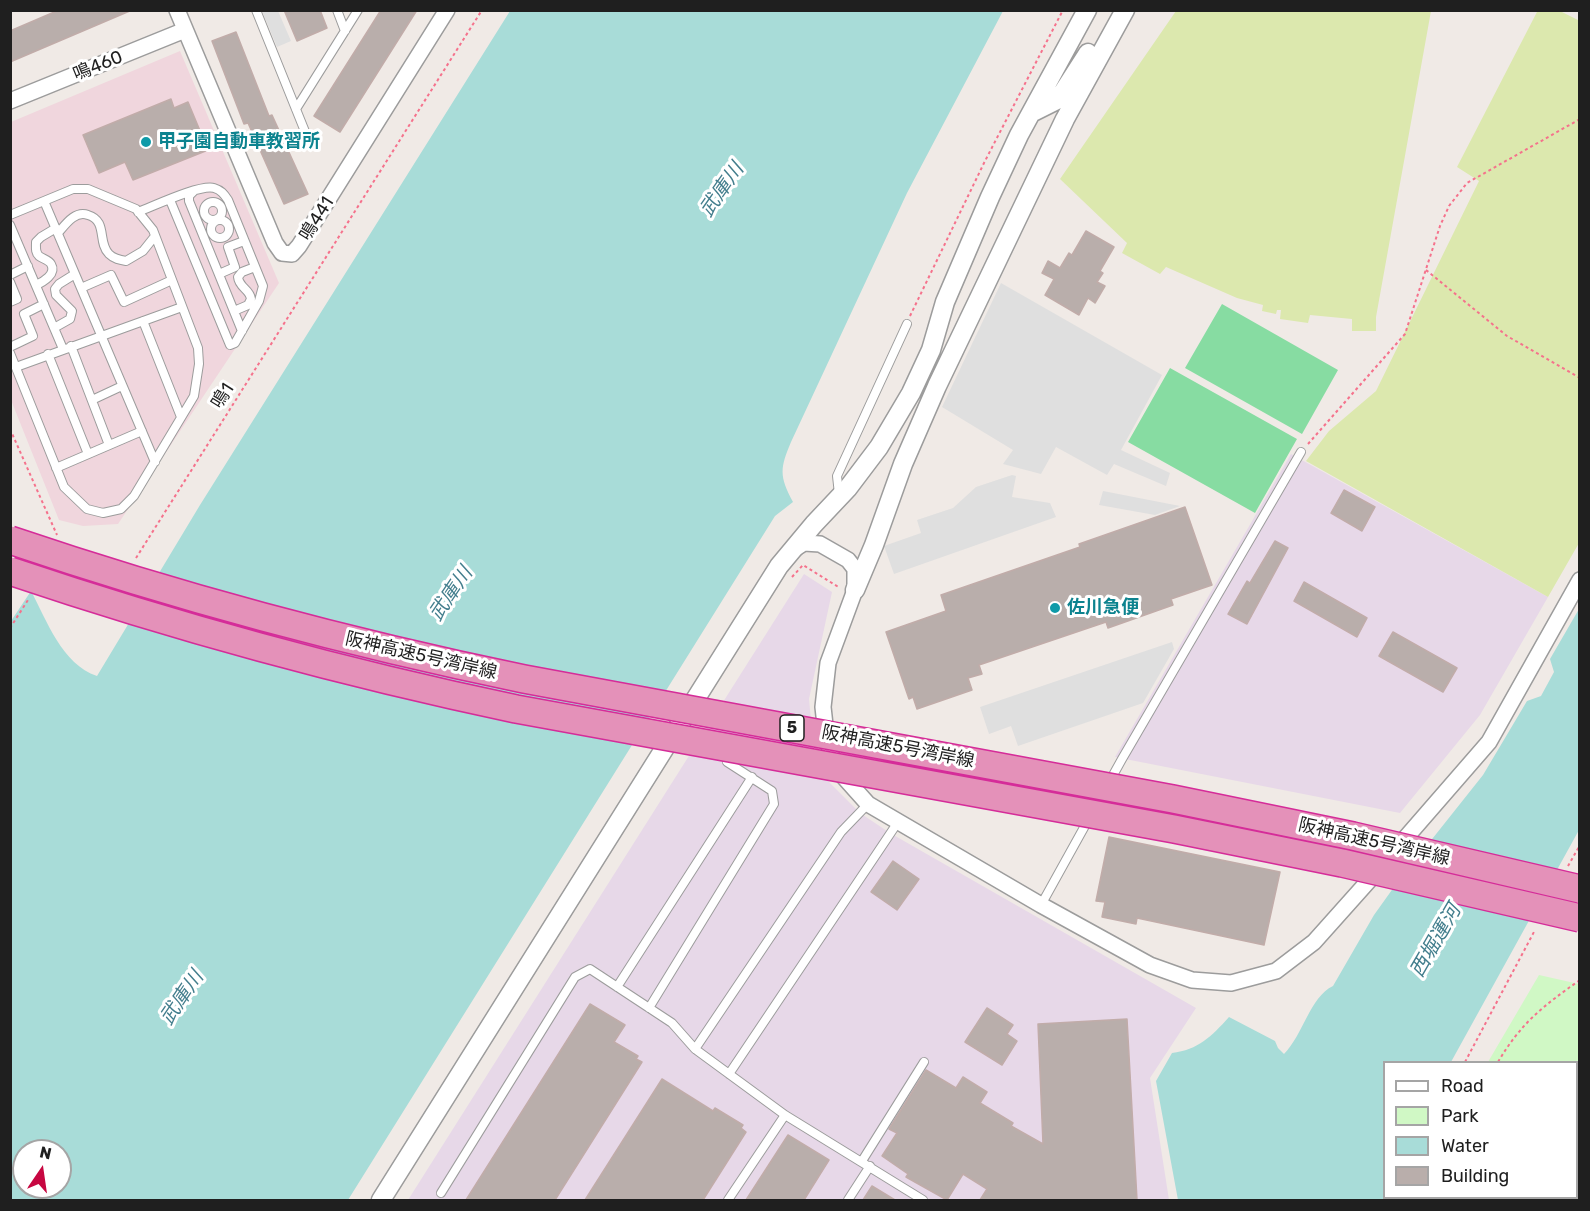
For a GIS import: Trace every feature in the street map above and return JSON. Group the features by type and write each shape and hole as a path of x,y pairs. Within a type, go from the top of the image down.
{"highway":[{"name":"阪神高速5号湾岸線","path":"10,540 232,608 433,660 535,681 1173,799 1572,882"},
{"name":"阪神高速5号湾岸線","path":"10,571 232,640 418,688 516,709 1342,862 1580,918"}],"street":[{"name":"鳴441","path":"177,10 275,243 282,253 292,254 447,10"},
{"path":"381,1200 779,566 839,498 879,447 911,393 931,350 945,302 981,218 1031,113 1087,10"},
{"path":"1031,113 1055,101 1063,92 1112,10"},
{"path":"1125,10 1065,119 951,355 903,464 828,663 823,707 826,734 834,766 868,804 1041,905 1150,965 1192,980 1231,983 1276,972 1322,934 1489,742 1580,580"},
{"name":"鳴460","path":"10,101 185,30"},
{"path":"791,552 804,543 820,544 848,560 855,569 855,590"}],"lane":[{"path":"256,10 306,134"},
{"path":"337,10 345,31"},
{"path":"296,109 358,10"},
{"path":"138,212 199,189 214,188 222,192 228,200 233,224 244,240 263,286 262,293 235,343 230,345 170,200"},
{"path":"10,215 73,189 88,189 138,212 155,236 198,348 199,364 194,396 134,496 121,509 103,513 87,509 64,487 10,353"},
{"path":"199,189 209,202"},
{"path":"199,189 189,196 189,201 242,331"},
{"path":"44,201 155,462"},
{"path":"233,224 225,221 216,220 209,219 204,213 205,206 214,201 221,207 222,214 216,220 211,228 216,237 221,238 227,235 233,224"},
{"path":"36,285 46,280 52,271 52,266 50,262 40,257 36,250 36,242 41,237 57,231 79,214 96,218 101,225 105,248 109,255 117,259 126,261 143,251 155,236"},
{"path":"10,225 54,328 83,377 109,445"},
{"path":"219,274 236,267 228,247 244,240"},
{"path":"194,258 210,252"},
{"path":"10,275 28,266"},
{"path":"234,311 245,307 251,299 249,293 240,285 238,277 242,272 255,267"},
{"path":"54,328 70,319 72,311 56,295 55,289 75,274"},
{"path":"81,288 111,275 124,302 172,280"},
{"path":"10,282 17,299 10,302"},
{"path":"10,347 33,336 24,314 44,304"},
{"path":"16,367 182,307"},
{"path":"143,321 182,417"},
{"path":"839,498 837,476 907,324"},
{"path":"48,354 88,454"},
{"path":"83,377 93,374"},
{"path":"92,400 122,386"},
{"path":"101,423 110,419"},
{"path":"56,468 142,431"},
{"path":"1041,905 1122,759 1301,452"},
{"path":"649,1008 774,804 772,791 727,762"},
{"path":"617,987 752,777"},
{"path":"695,1049 841,832 868,804"},
{"path":"729,1074 898,822"},
{"path":"441,1193 575,977 590,969 672,1023 695,1049 785,1115 923,1200"},
{"path":"862,1161 924,1062"},
{"path":"728,1200 785,1115"},
{"path":"848,1200 870,1166"}],"path":[{"name":"鳴1","path":"136,559 482,10"},
{"path":"907,324 984,164 1063,10"},
{"path":"1301,452 1406,334 1440,226 1449,206 1467,183 1580,119"},
{"path":"1426,270 1508,336 1580,378"},
{"path":"10,429 61,542"},
{"path":"1572,882 1580,845"},
{"path":"1466,1061 1537,927"},
{"path":"1499,1061 1518,1031 1542,1007 1580,980"}],"shaded area":[{"path":"262,11 278,11 291,41 277,47"},
{"name":"甲子園自動車教習所","path":"180,51 279,283 118,524 83,526 59,520 11,400 11,122"},
{"path":"1001,283 1162,375 1121,450 1170,473 1166,486 1114,464 1107,475 1056,447 1041,474 1003,464 1013,450 942,407"},
{"path":"1291,454 1548,597 1480,715 1400,813 1115,757"},
{"path":"1012,475 1016,476 1012,497 1050,503 1056,517 894,574 884,546 921,533 917,520 953,508 976,487"},
{"path":"1103,491 1180,506 1155,515 1099,505"},
{"path":"804,574 832,592 809,699 814,754 827,780 860,813 890,833 1196,1008 1150,1078 1169,1200 408,1200"},
{"path":"1172,642 1174,649 1143,703 1018,746 1011,726 989,734 980,707"}],"green space":[{"path":"1538,10 1560,11 1580,21 1579,543 1548,597 1306,461 1329,431 1376,391 1479,181 1457,167"},
{"path":"1176,11 1431,11 1376,317 1376,331 1352,331 1352,319 1310,315 1308,323 1280,319 1281,310 1277,310 1276,314 1262,311 1263,305 1237,298 1166,267 1160,274 1122,253 1127,243 1060,179"},
{"path":"1222,304 1338,370 1302,434 1185,368"},
{"path":"1170,368 1297,439 1255,513 1128,442"},
{"path":"1539,975 1579,984 1579,1200 1461,1200 1578,1199 1578,1061 1489,1061"}],"water":[{"name":"武庫川","path":"510,11 1003,11 907,193 791,442 783,466 783,478 793,502 775,516 348,1200 11,1200 11,621 31,591 65,652 74,662 97,676 200,505"},
{"name":"西堀運河","path":"1579,609 1579,830 1452,1061 1383,1061 1383,1199 1413,1200 1178,1200 1156,1081 1172,1053 1189,1049 1204,1041 1229,1017 1275,1041 1284,1054 1291,1046 1312,1007 1325,991 1333,986 1374,915 1483,775 1527,701 1541,696 1554,672 1550,659"}],"building":[{"path":"59,10 132,10 10,62 10,31"},
{"path":"284,10 320,10 327,28 297,41"},
{"path":"381,10 417,10 340,132 314,116"},
{"path":"236,32 269,116 272,115 308,194 284,204 248,123 244,124 212,41"},
{"name":"甲子園自動車教習所","path":"171,99 174,108 188,102 208,150 133,180 125,162 99,173 83,135"},
{"path":"1086,231 1114,247 1100,271 1103,273 1097,282 1105,286 1095,303 1088,298 1079,315 1045,295 1054,279 1042,273 1048,261 1060,268 1069,253 1072,255"},
{"path":"1344,490 1375,507 1362,531 1331,513"},
{"name":"佐川急便","path":"1185,507 1212,585 1171,599 1173,605 1108,628 1106,622 979,665 982,674 968,678 972,690 917,709 913,697 909,699 886,632 946,611 941,595 1080,547 1079,544"},
{"path":"1275,541 1288,548 1247,624 1228,614 1247,581 1250,583"},
{"path":"1304,582 1367,618 1357,637 1294,601"},
{"path":"1393,632 1457,668 1443,692 1379,656"},
{"path":"1109,837 1280,872 1264,945 1137,918 1136,924 1102,917 1105,902 1096,901"},
{"path":"893,861 919,879 897,910 871,892"},
{"path":"590,1004 625,1025 614,1042 638,1056 636,1059 642,1062 555,1200 466,1200"},
{"path":"987,1008 1013,1025 1007,1034 1017,1041 1002,1065 965,1042"},
{"path":"1127,1019 1137,1200 980,1200 987,1189 963,1174 947,1200 906,1177 908,1174 882,1156 897,1133 889,1129 926,1070 956,1088 963,1077 987,1092 980,1103 1013,1123 1011,1126 1043,1144 1038,1024"},
{"path":"662,1079 713,1111 715,1108 743,1125 741,1128 746,1132 703,1200 585,1200"},
{"path":"788,1135 829,1160 804,1200 746,1200"},
{"path":"872,1186 895,1200 863,1200"}],"place":[{"name":"甲子園自動車教習所","path":"146,142"},
{"name":"佐川急便","path":"1055,608"}]}
